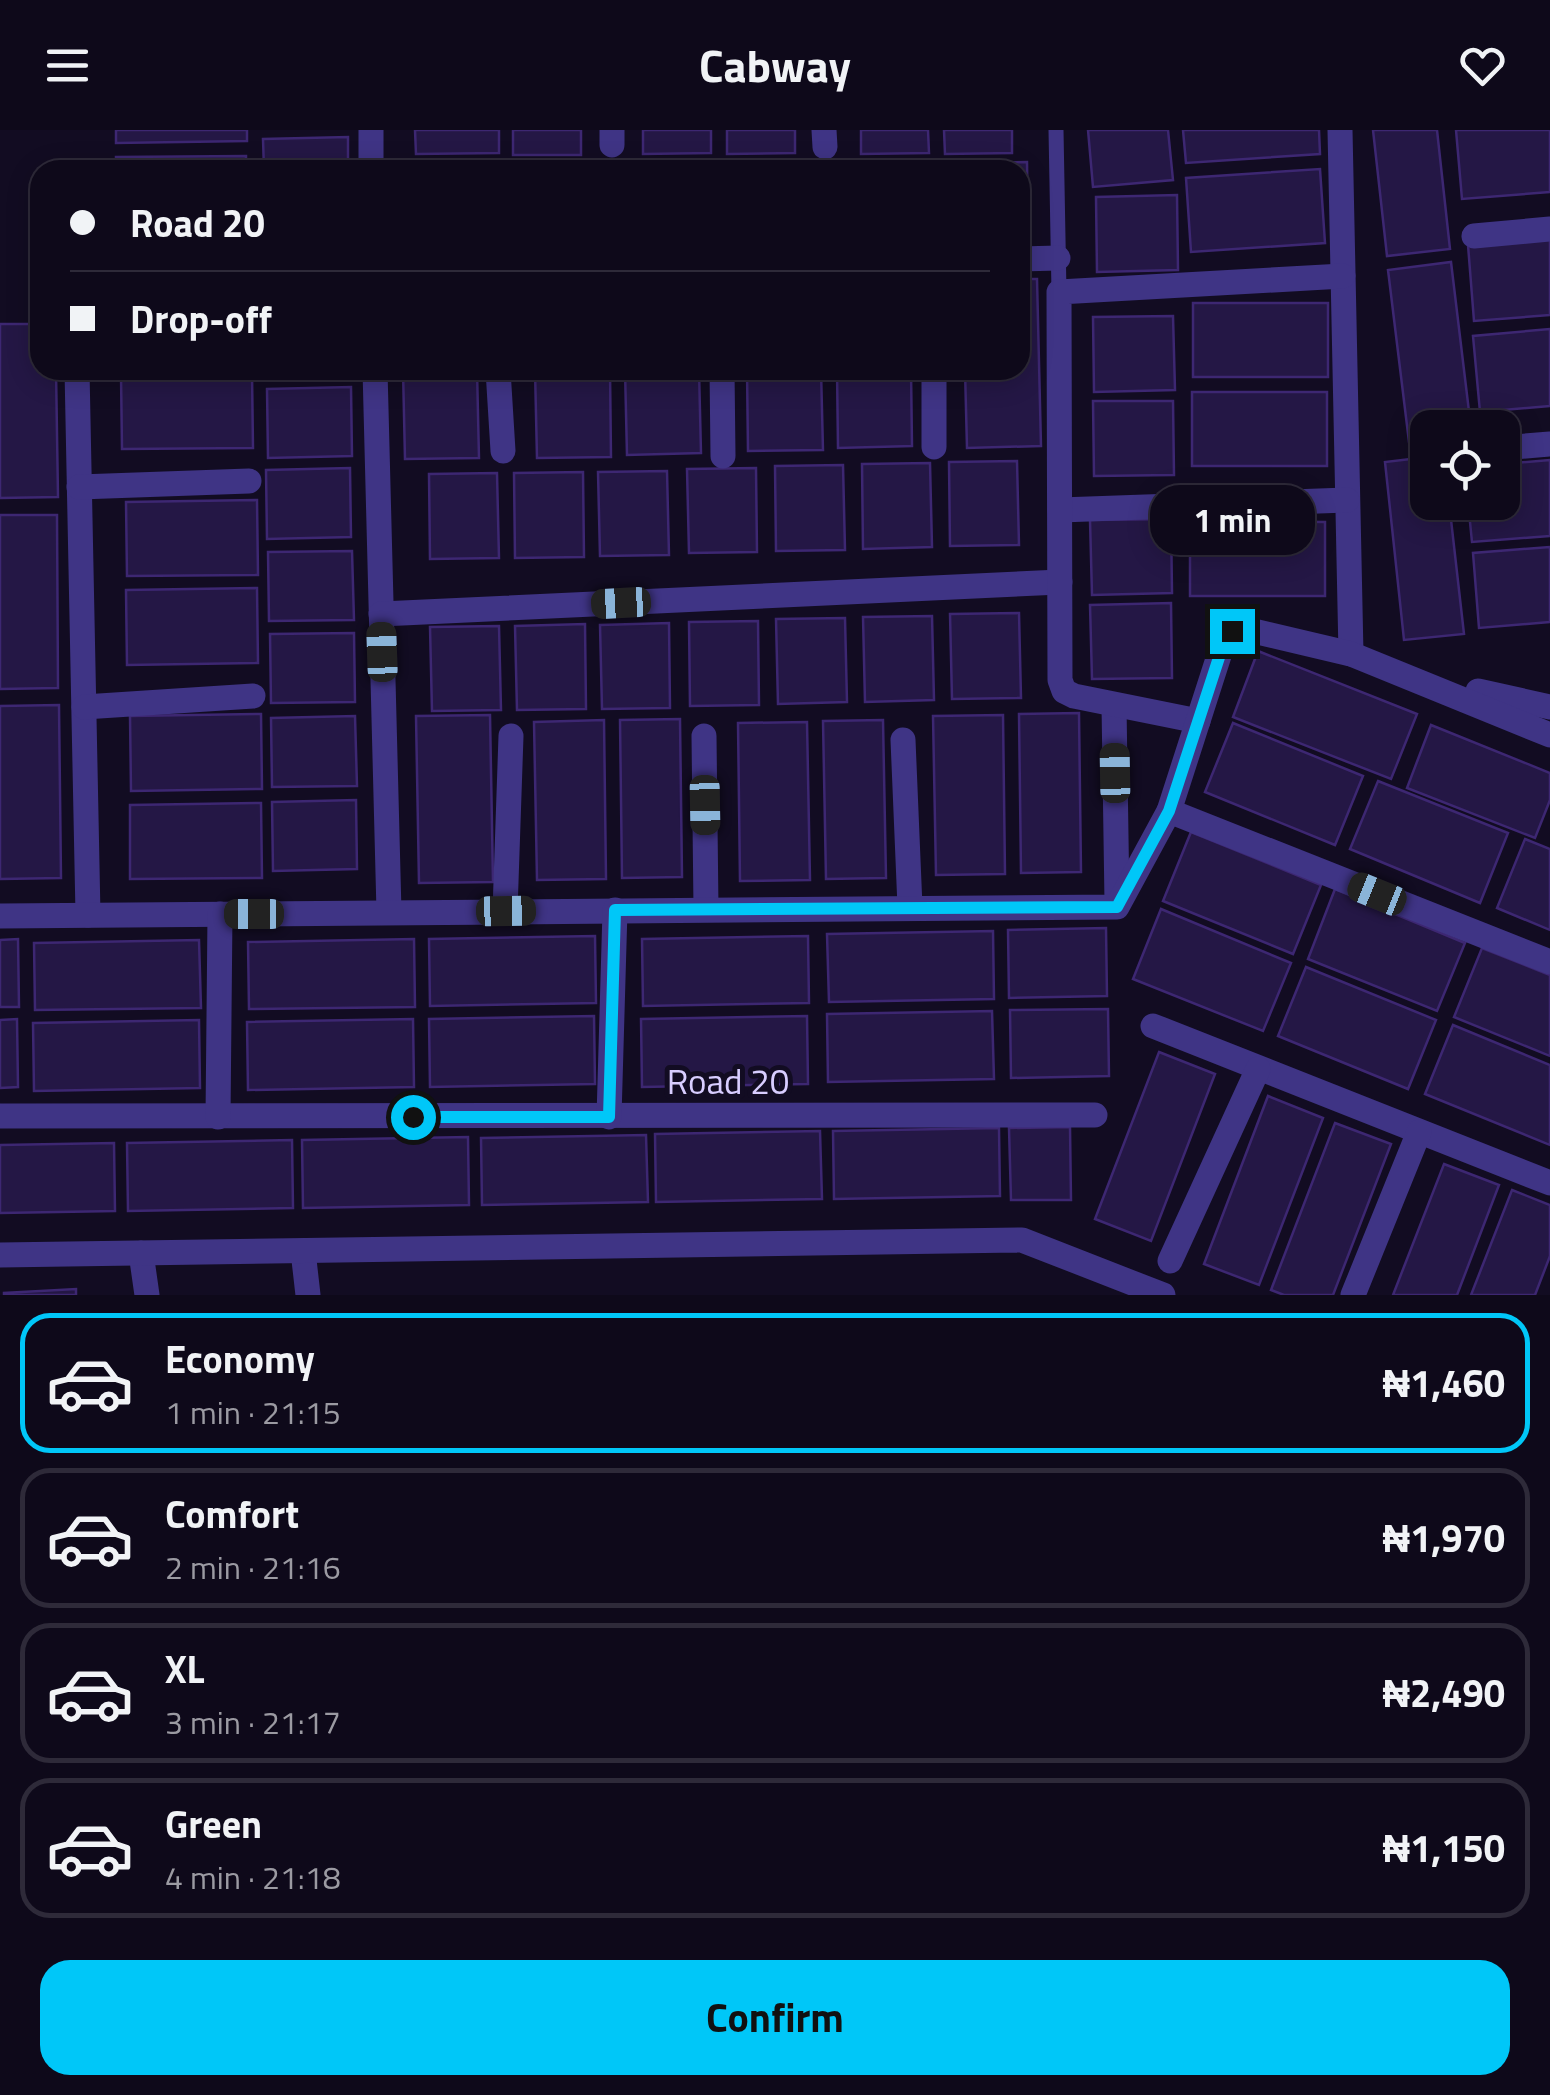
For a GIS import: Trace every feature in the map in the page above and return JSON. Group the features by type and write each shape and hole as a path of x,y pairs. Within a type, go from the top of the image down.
{"street":[{"path":"370,130 371,160"},
{"path":"1340,130 1350,654"},
{"path":"1474,236 1550,229"},
{"path":"1030,259 1058,258"},
{"path":"1198,721 1114,706 1064,691 1060,680 1059,292 1342,276"},
{"path":"77,380 88,915"},
{"path":"375,380 389,912"},
{"path":"499,380 503,451"},
{"path":"722,380 724,456"},
{"path":"934,380 934,447"},
{"path":"1520,446 1550,444"},
{"path":"79,486 249,481"},
{"path":"1060,510 1347,500"},
{"path":"381,614 1060,582"},
{"path":"1117,907 1169,811 1226,636 1232,631 1245,629 1350,654 1415,677 1550,735"},
{"path":"1415,677 1550,708"},
{"path":"84,706 253,696"},
{"path":"1114,706 1117,907"},
{"path":"506,911 511,736"},
{"path":"704,736 706,909"},
{"path":"903,740 910,907"},
{"path":"1169,811 1550,962"},
{"path":"0,916 1117,907"},
{"path":"609,1117 615,910"},
{"path":"218,1116 220,914"},
{"path":"1154,1026 1550,1183"},
{"path":"1170,1261 1258,1069"},
{"name":"Road 20","path":"0,1116 1095,1116"},
{"path":"1353,1295 1420,1132"},
{"path":"0,1256 1022,1240 1163,1295"},
{"path":"303,1251 308,1295"},
{"path":"141,1253 147,1295"}],"lane":[{"path":"1056,130 1059,292"}],"building":[{"path":"116,130 247,130 247,141 116,143"},
{"path":"415,130 499,130 499,153 416,154"},
{"path":"513,130 581,130 581,155 513,155"},
{"path":"643,130 711,130 711,153 643,154"},
{"path":"727,130 795,130 795,153 727,154"},
{"path":"861,130 928,130 929,153 861,154"},
{"path":"944,130 1012,130 1012,153 945,154"},
{"path":"1088,130 1168,130 1173,180 1093,187"},
{"path":"1183,130 1319,130 1320,154 1186,163"},
{"path":"1373,130 1437,130 1450,249 1387,256"},
{"path":"1456,130 1550,130 1550,192 1462,199"},
{"path":"348,137 348,160 264,160 263,139"},
{"path":"246,156 246,160 116,160"},
{"path":"1320,169 1325,243 1191,252 1186,178"},
{"path":"1177,195 1178,270 1097,272 1096,197"},
{"path":"1550,238 1550,315 1474,321 1468,245"},
{"path":"1451,262 1469,410 1410,410 1410,442 1409,442 1388,270"},
{"path":"1030,279 1037,279 1041,446 967,448 965,380 1030,380"},
{"path":"1193,303 1328,303 1328,377 1193,377"},
{"path":"1173,316 1175,390 1094,392 1093,317"},
{"path":"0,324 30,324 30,380 56,380 58,497 0,498"},
{"path":"1550,329 1550,406 1480,410 1473,336"},
{"path":"121,380 252,380 253,448 122,449"},
{"path":"403,380 477,380 479,458 405,459"},
{"path":"535,380 610,380 611,457 537,458"},
{"path":"625,380 699,380 701,453 627,455"},
{"path":"747,380 821,380 823,450 748,451"},
{"path":"837,380 911,380 912,446 838,448"},
{"path":"351,387 352,456 268,458 267,389"},
{"path":"1192,392 1327,392 1327,466 1192,466"},
{"path":"1093,401 1173,401 1174,475 1094,476"},
{"path":"1410,459 1410,520 1451,520 1464,634 1404,640 1385,462"},
{"path":"1550,460 1550,536 1472,542 1470,520 1520,520 1520,462"},
{"path":"1017,461 1019,545 950,546 949,462"},
{"path":"930,463 932,547 863,549 862,464"},
{"path":"843,465 845,550 776,551 775,466"},
{"path":"350,468 351,537 267,539 266,470"},
{"path":"756,468 757,552 689,553 687,469"},
{"path":"667,471 669,555 600,556 598,472"},
{"path":"583,472 584,557 515,558 514,473"},
{"path":"497,473 499,558 430,559 429,474"},
{"path":"257,500 258,575 127,576 126,502"},
{"path":"0,515 57,515 58,688 0,689"},
{"path":"1171,519 1172,593 1092,595 1090,520"},
{"path":"1190,521 1325,522 1325,596 1190,596"},
{"path":"1550,547 1550,622 1479,628 1473,553"},
{"path":"352,551 354,620 269,621 268,552"},
{"path":"257,588 258,663 127,665 126,590"},
{"path":"1171,603 1172,678 1092,679 1090,605"},
{"path":"1019,613 1021,698 952,699 950,614"},
{"path":"932,616 934,700 865,702 863,617"},
{"path":"845,618 847,702 778,704 776,619"},
{"path":"758,621 759,705 690,706 689,622"},
{"path":"669,623 670,708 602,709 600,625"},
{"path":"585,624 586,709 517,710 515,626"},
{"path":"499,626 501,710 432,711 430,627"},
{"path":"354,633 355,702 271,703 270,634"},
{"path":"1258,651 1417,714 1391,779 1233,717"},
{"path":"59,705 61,878 0,879 0,706"},
{"path":"1079,713 1081,872 1021,873 1019,714"},
{"path":"261,714 262,789 131,791 130,716"},
{"path":"490,715 493,882 419,883 416,716"},
{"path":"1003,715 1005,874 936,875 933,716"},
{"path":"355,716 357,786 272,787 271,718"},
{"path":"680,719 682,877 622,878 620,720"},
{"path":"604,720 606,879 537,880 534,722"},
{"path":"883,720 886,878 826,879 823,721"},
{"path":"807,722 810,880 740,881 738,723"},
{"path":"1233,723 1363,776 1335,845 1205,792"},
{"path":"1431,725 1550,773 1550,800 1535,838 1407,788"},
{"path":"1378,781 1508,833 1480,903 1350,849"},
{"path":"356,800 357,869 273,871 272,802"},
{"path":"261,803 262,878 130,879 130,805"},
{"path":"1191,832 1321,885 1293,954 1163,901"},
{"path":"1525,839 1550,849 1550,930 1497,908"},
{"path":"1335,889 1465,943 1437,1011 1308,959"},
{"path":"1161,909 1291,963 1263,1031 1133,979"},
{"path":"1106,928 1107,996 1009,998 1008,930"},
{"path":"993,931 994,999 829,1002 827,934"},
{"path":"595,936 596,1003 430,1006 429,939"},
{"path":"808,936 809,1003 643,1006 642,939"},
{"path":"18,939 19,1007 0,1007 0,940"},
{"path":"414,939 415,1007 249,1009 248,942"},
{"path":"199,940 201,1008 35,1010 34,943"},
{"path":"1482,948 1550,975 1550,1056 1454,1017"},
{"path":"1306,967 1436,1020 1408,1089 1278,1036"},
{"path":"1108,1009 1109,1076 1011,1078 1010,1010"},
{"path":"992,1011 994,1079 828,1082 827,1014"},
{"path":"594,1016 595,1084 430,1087 429,1019"},
{"path":"807,1016 808,1084 642,1087 641,1019"},
{"path":"17,1019 18,1087 0,1088 0,1020"},
{"path":"413,1019 414,1087 248,1090 247,1022"},
{"path":"199,1020 200,1088 34,1091 33,1023"},
{"path":"1453,1025 1550,1065 1550,1145 1425,1094"},
{"path":"1159,1052 1215,1074 1151,1241 1095,1219"},
{"path":"1268,1096 1323,1118 1259,1285 1204,1264"},
{"path":"1335,1123 1391,1144 1333,1295 1284,1295 1271,1290"},
{"path":"1070,1127 1071,1200 1011,1200 1009,1128"},
{"path":"999,1128 1000,1196 834,1199 833,1131"},
{"path":"820,1131 822,1199 656,1202 655,1134"},
{"path":"646,1135 648,1202 482,1205 481,1138"},
{"path":"468,1137 469,1205 303,1208 302,1140"},
{"path":"292,1140 293,1208 128,1211 127,1143"},
{"path":"114,1143 115,1211 0,1213 0,1145"},
{"path":"1444,1164 1499,1185 1457,1295 1393,1295"},
{"path":"1512,1190 1550,1205 1550,1256 1535,1295 1471,1295"},
{"path":"76,1289 76,1295 4,1295 4,1293"}],"route":[{"path":"413,1117 609,1117 615,910 1117,907 1169,811 1226,636 1232,631"}]}
